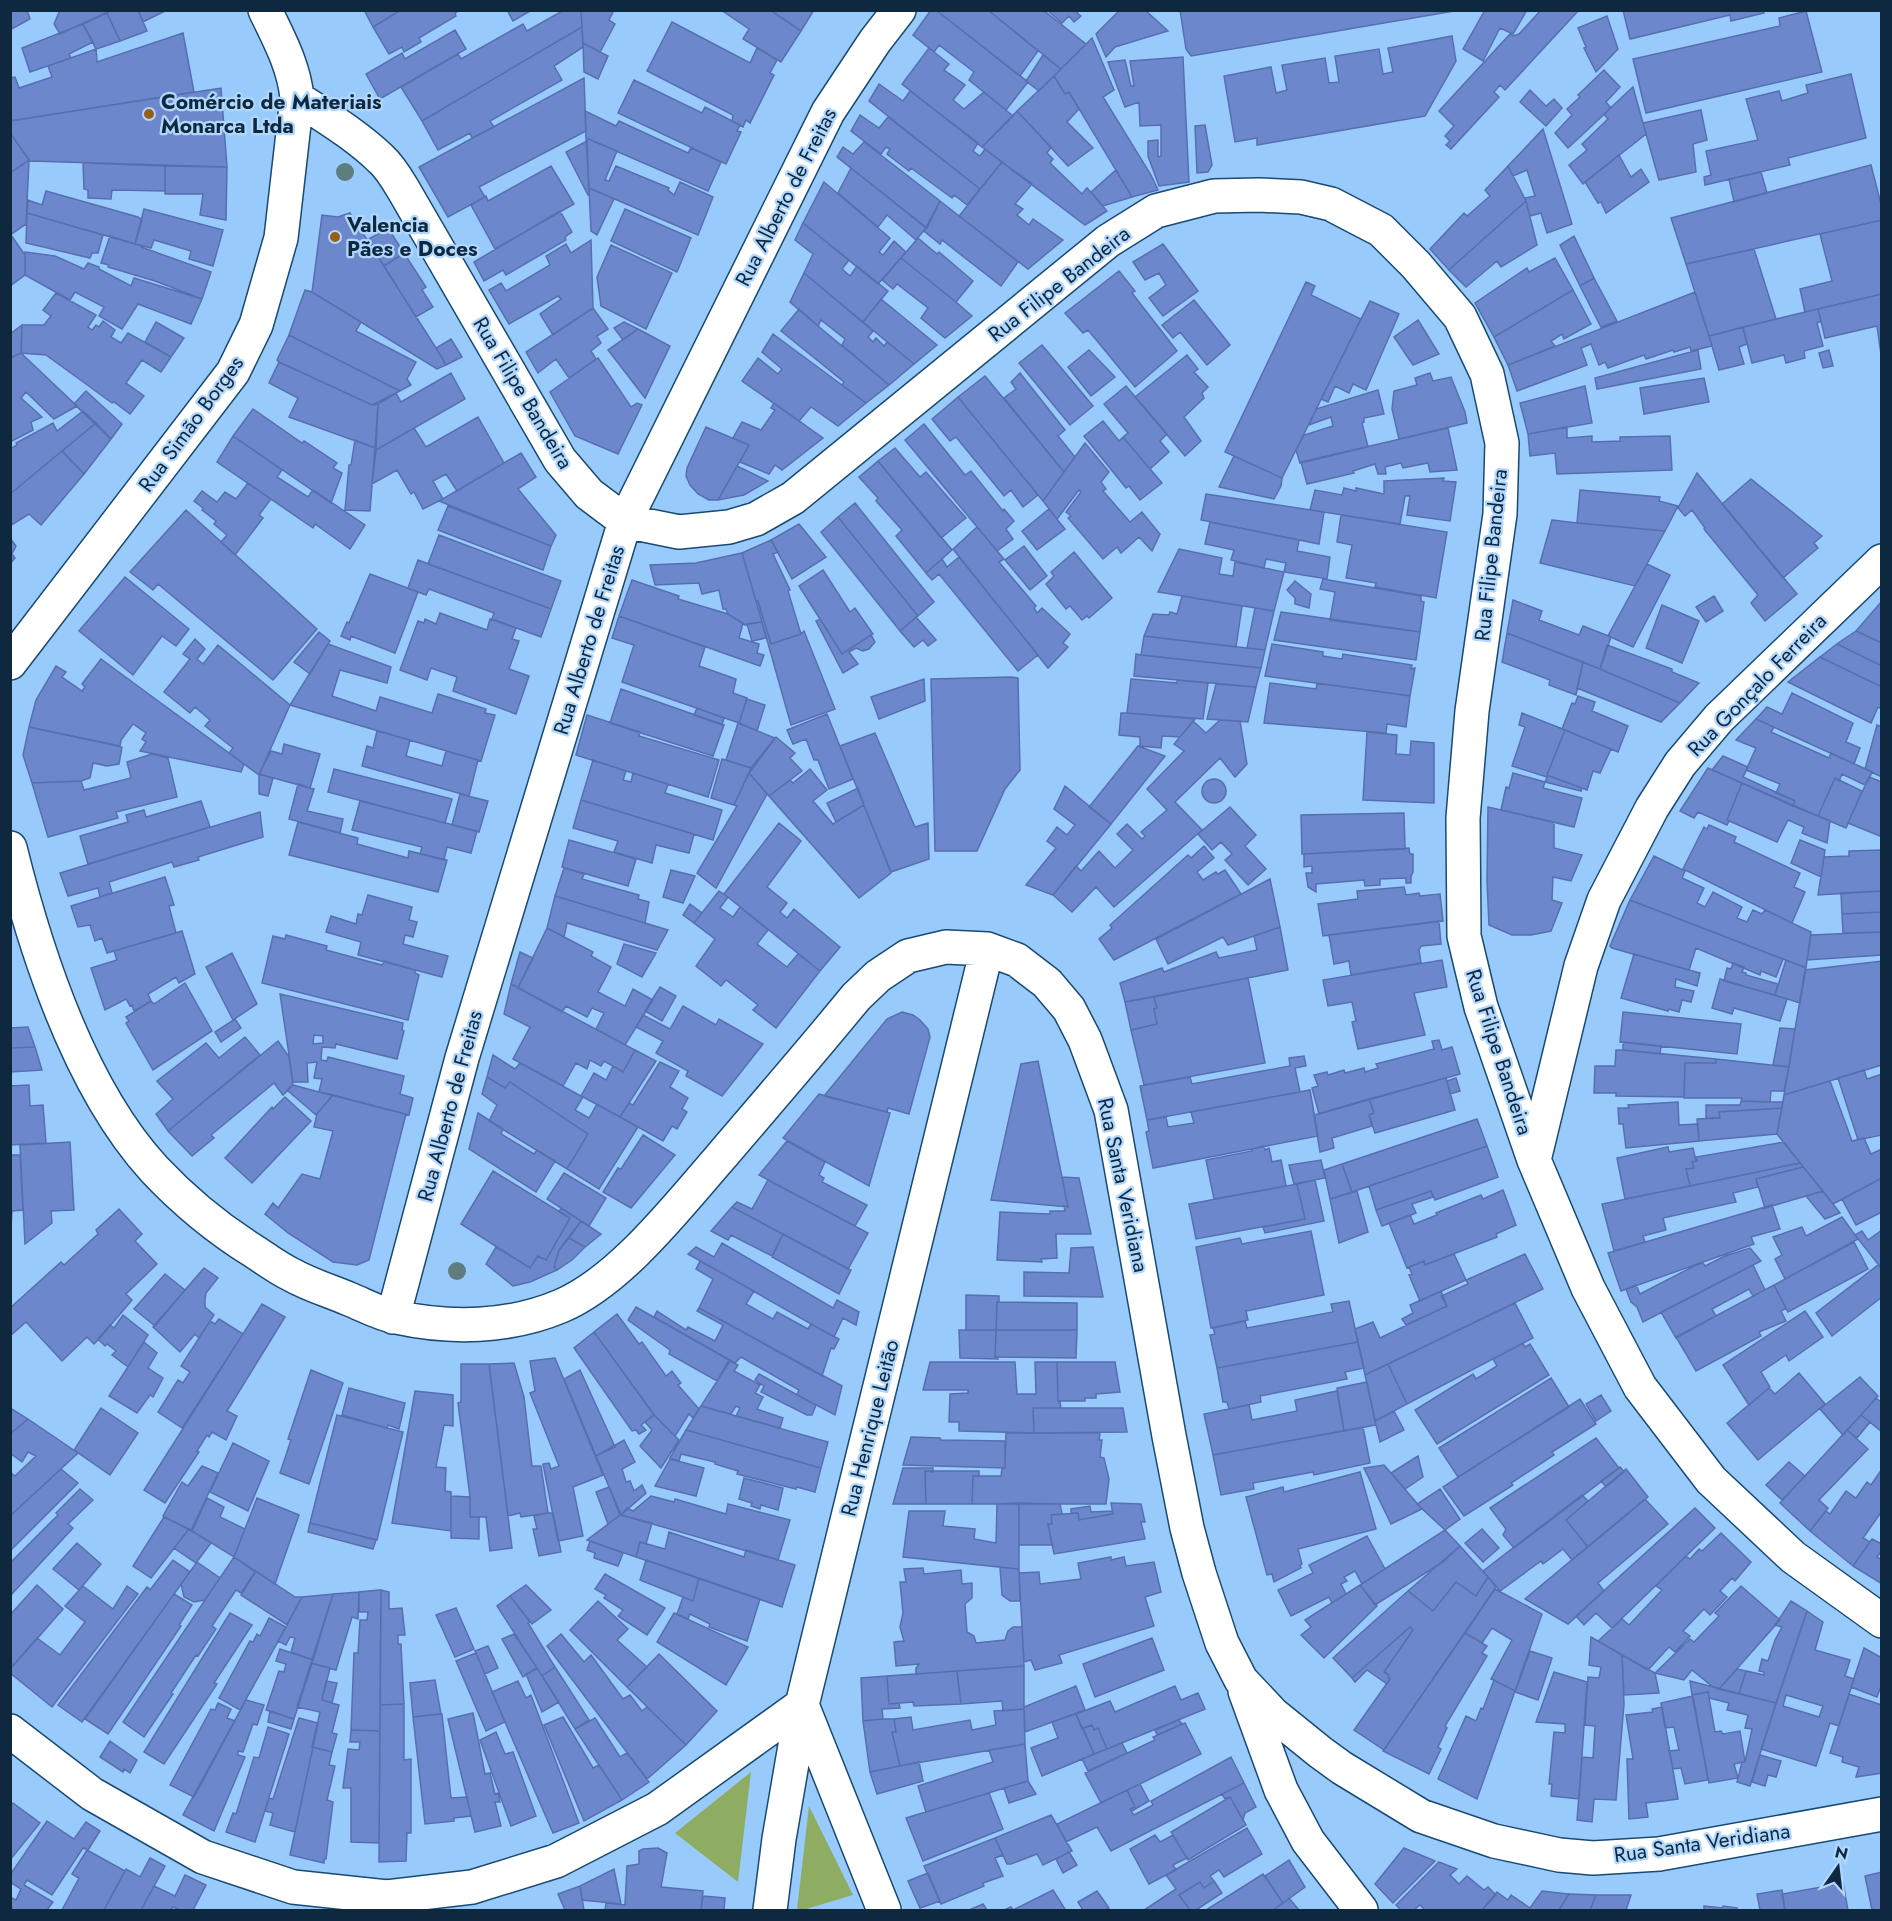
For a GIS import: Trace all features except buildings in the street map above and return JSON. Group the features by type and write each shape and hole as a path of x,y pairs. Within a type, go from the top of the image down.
{"street":[{"name":"Rua Simão Borges","path":"10,663 233,372 246,347 265,296 281,238 297,98 296,81 265,10"},
{"name":"Rua Alberto de Freitas","path":"393,1317 462,1058 624,521 828,112 875,41 899,10"},
{"name":"Rua Filipe Bandeira","path":"297,98 348,131 382,160 391,171 404,189 560,460 590,494 624,521 679,532 729,527 756,519 793,498 1108,241 1156,211 1214,196 1301,197 1331,204 1381,230 1416,265 1460,317 1487,374 1502,443 1500,514 1472,711 1463,818 1464,936 1480,1007 1534,1160 1588,1288 1640,1387 1711,1480 1793,1557 1881,1621"},
{"name":"Rua Gonçalo Ferreira","path":"1534,1160 1585,955 1604,900 1652,808 1680,764 1719,718 1881,561"},
{"name":"Rua Santa Veridiana","path":"10,848 15,881 82,1059 109,1107 153,1168 193,1207 240,1242 291,1275 393,1317 448,1324 492,1324 524,1318 562,1306 600,1282 675,1211 856,997 878,976 908,956 946,947 987,949 1017,960 1047,983 1069,1009 1085,1040 1111,1110 1187,1528 1198,1573 1222,1643 1240,1680 1273,1714 1342,1768 1421,1816 1494,1841 1559,1855 1593,1858 1659,1854 1881,1814"},
{"name":"Rua Henrique Leitão","path":"770,1911 779,1839 802,1706 987,949"},
{"path":"1240,1680 1281,1790 1308,1841 1361,1911"},
{"path":"10,1731 92,1794 203,1857 293,1887 387,1897 472,1887 556,1861 657,1809 802,1706 884,1911"}],"green space":[{"path":"751,1772 738,1882 675,1833"},
{"path":"809,1806 853,1895 797,1910"}],"place":[{"name":"Comércio de Materiais Monarca Ltda","path":"149,114"},
{"name":"Valencia Pães e Doces","path":"335,237"}]}
